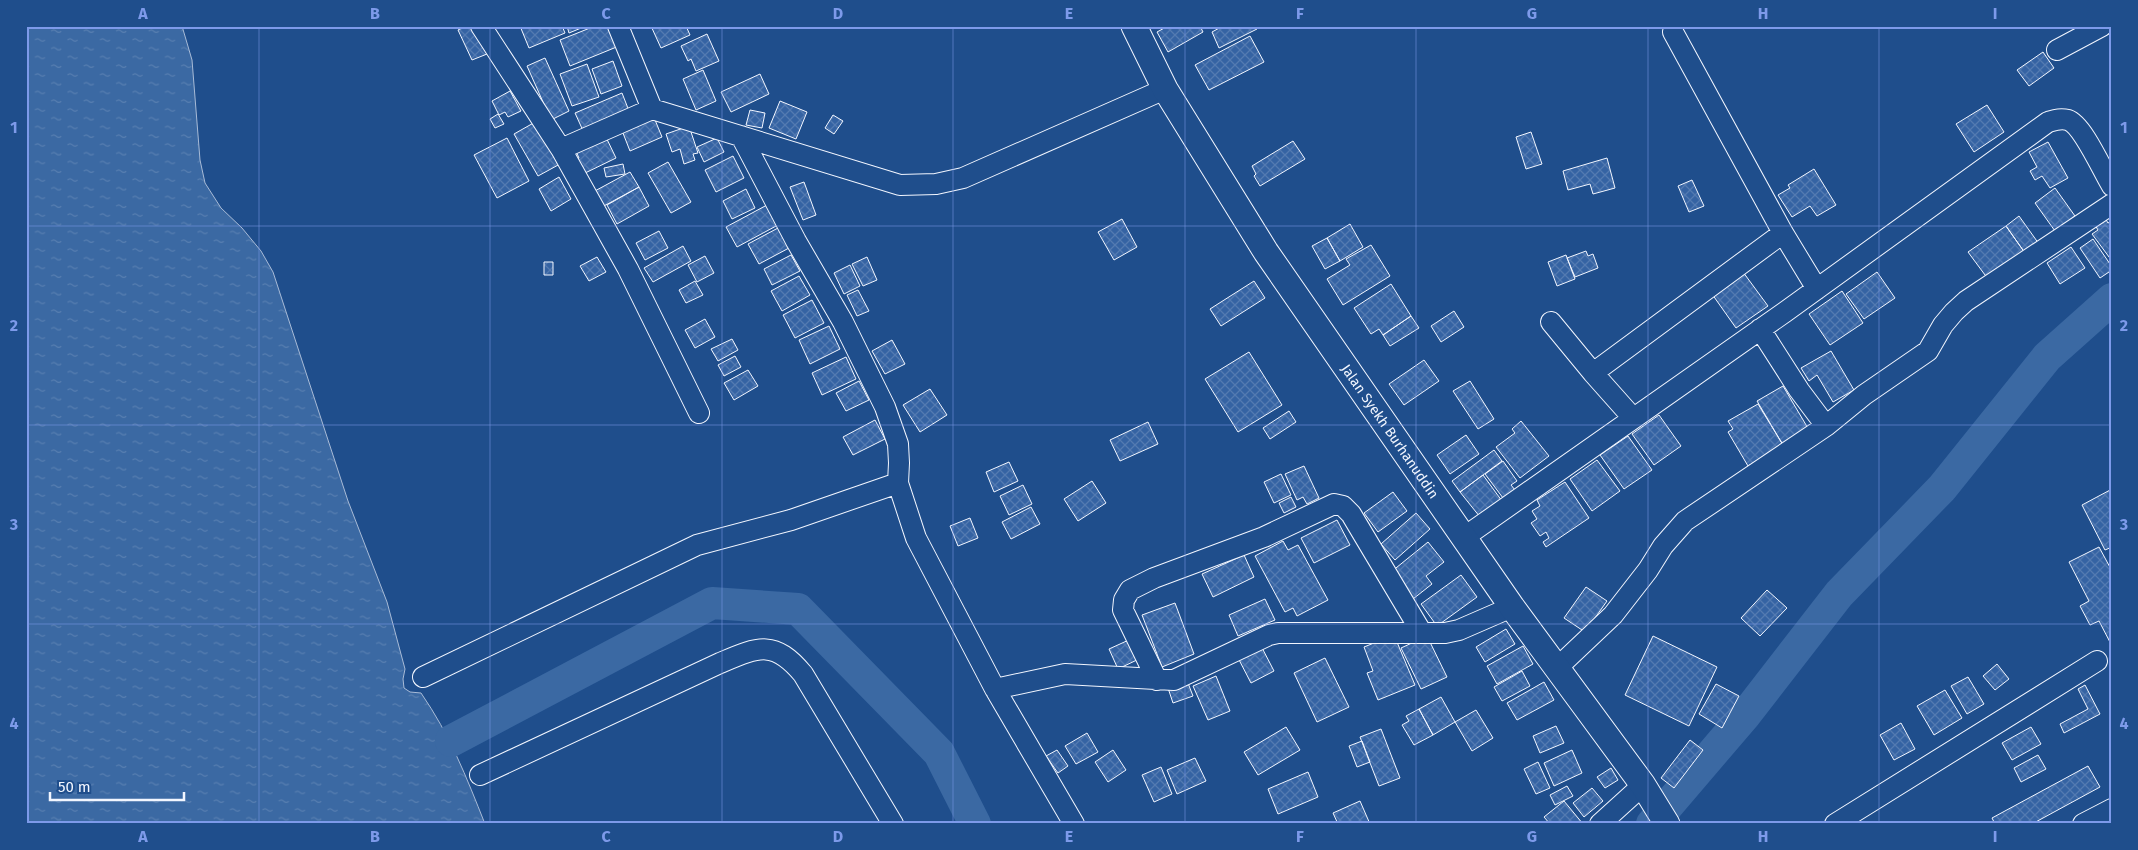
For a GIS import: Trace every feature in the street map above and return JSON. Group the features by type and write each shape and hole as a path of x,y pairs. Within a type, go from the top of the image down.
{"main road":[{"name":"Jalan Syekh Burhanuddin","path":"1134,26 1165,89 1266,252 1463,538 1654,804"}],"street":[{"path":"481,26 561,150 628,268 700,412"},
{"path":"618,26 652,109"},
{"path":"2057,50 2102,26"},
{"path":"1673,32 1783,234 1817,288"},
{"path":"561,150 652,109 900,185 936,184 963,178 1165,89"},
{"path":"1463,538 1760,329 2048,122 2059,118 2069,120 2078,128 2112,186"},
{"path":"741,136 796,241 843,322 885,406 898,444 898,483 916,538 995,689 1074,824"},
{"path":"1557,668 1613,615 1648,570 1663,546 1685,521 1826,426 1864,395 1928,352 1943,325 1966,301 2112,204"},
{"path":"1593,373 1783,234"},
{"path":"1551,322 1633,418"},
{"path":"1760,329 1799,390 1826,426"},
{"path":"423,677 697,545 791,520 898,483"},
{"path":"1157,680 1123,610 1124,600 1130,590 1154,578 1264,537 1334,504 1342,506 1351,514 1422,633"},
{"path":"995,689 1065,674 1174,680 1269,635 1278,633 1445,633 1459,630 1512,607"},
{"path":"480,775 720,663 744,653 766,649 783,654 803,674 893,824"},
{"path":"1835,824 2097,661"},
{"path":"1600,824 1654,804"},
{"path":"2083,824 2112,809"}],"water":[{"path":"26,26 182,26 192,60 200,160 205,183 221,208 242,228 261,251 273,272 348,501 387,602 405,669 404,688 410,692 421,693 441,724 457,756 485,824 26,824"}],"building":[{"path":"466,26 473,26 487,54 472,60 458,30"},
{"path":"520,26 562,26 565,33 529,48"},
{"path":"567,26 586,26 569,33"},
{"path":"595,26 611,26 619,46 570,66 560,40"},
{"path":"651,26 686,26 690,35 661,48"},
{"path":"1168,26 1200,26 1203,32 1168,52 1157,32"},
{"path":"1223,26 1256,26 1257,29 1219,48 1212,32"},
{"path":"707,34 719,61 696,71 691,59 688,61 681,46"},
{"path":"1250,36 1264,62 1209,90 1195,65"},
{"path":"2043,52 2054,68 2029,86 2017,70"},
{"path":"545,58 569,111 551,120 527,66"},
{"path":"613,61 622,86 601,94 592,69"},
{"path":"587,64 599,97 572,106 560,74"},
{"path":"703,70 716,101 696,110 683,79"},
{"path":"760,74 769,94 731,112 721,92"},
{"path":"510,91 521,111 508,117 505,112 499,115 492,101"},
{"path":"622,93 631,116 585,135 575,113"},
{"path":"780,101 807,112 796,139 769,128"},
{"path":"1987,105 2004,132 1974,152 1956,124"},
{"path":"750,110 765,113 762,128 746,125"},
{"path":"498,114 504,124 495,128 490,119"},
{"path":"653,115 662,137 630,151 621,128"},
{"path":"833,115 843,121 834,134 825,128"},
{"path":"537,121 560,164 538,176 514,134"},
{"path":"689,126 698,153 693,154 695,160 684,164 680,149 672,152 666,134"},
{"path":"1531,132 1542,164 1526,169 1516,137"},
{"path":"604,133 616,158 581,175 574,161 579,158 574,147"},
{"path":"507,138 529,181 497,198 474,155"},
{"path":"717,138 724,152 704,162 697,147"},
{"path":"1293,141 1305,159 1260,186 1254,176 1256,174 1252,166"},
{"path":"2048,142 2068,178 2050,188 2042,176 2035,180 2030,171 2037,167 2029,152"},
{"path":"733,156 744,178 716,192 705,170"},
{"path":"1607,158 1615,188 1593,194 1590,184 1568,190 1563,171"},
{"path":"668,162 691,202 671,213 648,173"},
{"path":"623,164 625,174 606,177 604,168"},
{"path":"1814,169 1836,205 1817,216 1810,206 1792,217 1778,195 1790,188 1788,185"},
{"path":"630,172 639,187 602,207 593,192"},
{"path":"559,177 571,199 551,211 539,189"},
{"path":"1692,180 1704,206 1689,212 1678,186"},
{"path":"804,182 816,215 803,220 790,187"},
{"path":"639,187 649,206 617,224 607,205"},
{"path":"2055,188 2075,216 2055,231 2035,203"},
{"path":"746,189 755,208 732,219 723,201"},
{"path":"767,205 778,225 737,247 726,227"},
{"path":"2019,216 2039,244 2025,253 2006,226"},
{"path":"2105,218 2108,223 2112,221 2112,261 2092,234 2098,230 2095,225"},
{"path":"1122,219 1137,247 1114,260 1098,232"},
{"path":"1350,224 1363,247 1340,261 1327,238"},
{"path":"2006,226 2025,253 1988,279 1968,252"},
{"path":"778,228 789,248 759,264 748,244"},
{"path":"659,231 668,248 645,260 636,243"},
{"path":"1327,238 1340,261 1325,269 1312,246"},
{"path":"2093,239 2112,267 2112,270 2100,278 2080,248"},
{"path":"1371,245 1390,276 1343,305 1327,279 1350,265 1346,259"},
{"path":"683,246 691,261 653,282 644,268"},
{"path":"2071,247 2085,268 2060,284 2047,263"},
{"path":"1586,251 1588,256 1593,254 1598,268 1575,277 1567,258"},
{"path":"791,255 800,271 772,285 764,269"},
{"path":"1566,255 1575,279 1557,286 1548,262"},
{"path":"705,256 714,273 697,282 688,265"},
{"path":"597,257 606,272 589,281 580,266"},
{"path":"867,257 877,280 863,286 852,264"},
{"path":"544,262 553,262 553,275 544,275"},
{"path":"850,265 860,286 844,294 834,273"},
{"path":"1743,272 1768,306 1736,328 1712,294"},
{"path":"1877,272 1895,298 1864,319 1846,294"},
{"path":"799,276 810,295 782,311 771,291"},
{"path":"695,281 703,295 686,303 679,290"},
{"path":"1254,281 1265,298 1221,326 1210,309"},
{"path":"1391,284 1411,316 1383,335 1379,329 1371,334 1354,308"},
{"path":"858,290 869,311 857,316 847,295"},
{"path":"1842,291 1863,323 1830,345 1809,314"},
{"path":"812,300 824,323 795,338 783,315"},
{"path":"1454,311 1464,327 1441,342 1431,326"},
{"path":"1411,316 1419,328 1390,346 1383,335"},
{"path":"705,319 715,337 695,348 685,330"},
{"path":"829,326 840,349 810,364 799,340"},
{"path":"732,339 738,350 718,361 711,349"},
{"path":"892,340 905,364 885,374 872,351"},
{"path":"1831,351 1854,390 1833,402 1817,375 1809,381 1801,368"},
{"path":"1249,352 1282,405 1238,432 1205,379"},
{"path":"735,356 741,367 724,376 718,365"},
{"path":"846,357 856,379 822,395 812,373"},
{"path":"1424,360 1439,381 1404,405 1389,384"},
{"path":"748,370 758,386 734,400 724,383"},
{"path":"859,381 869,400 846,411 836,393"},
{"path":"1470,381 1494,419 1478,429 1453,391"},
{"path":"1783,386 1809,430 1783,445 1757,401"},
{"path":"930,389 947,415 920,432 903,405"},
{"path":"1758,404 1783,445 1748,466 1728,432 1733,429 1728,421"},
{"path":"1289,411 1296,422 1270,439 1263,428"},
{"path":"1659,415 1681,446 1654,465 1632,434"},
{"path":"875,420 885,439 853,455 843,437"},
{"path":"1521,421 1549,456 1520,478 1496,447 1515,433 1512,429"},
{"path":"1148,422 1158,444 1120,461 1110,440"},
{"path":"1466,435 1479,454 1450,474 1437,455"},
{"path":"1628,436 1652,470 1624,489 1600,455"},
{"path":"1494,450 1502,461 1460,492 1452,481"},
{"path":"1597,460 1620,491 1592,511 1570,479"},
{"path":"1503,461 1517,481 1511,485 1515,490 1503,498 1485,474"},
{"path":"1009,462 1018,481 994,492 986,472"},
{"path":"1304,466 1319,498 1307,504 1303,497 1297,500 1285,474"},
{"path":"1281,474 1291,495 1274,503 1264,482"},
{"path":"1483,475 1502,501 1480,517 1460,492"},
{"path":"1092,481 1106,503 1078,521 1064,499"},
{"path":"1565,482 1589,518 1546,547 1543,542 1549,538 1546,532 1540,536 1531,523 1537,519 1532,511 1540,506 1537,500"},
{"path":"1023,485 1032,504 1009,515 1000,496"},
{"path":"2112,489 2112,547 2105,550 2082,505"},
{"path":"1393,492 1407,511 1378,532 1364,513"},
{"path":"1291,497 1296,507 1284,513 1279,503"},
{"path":"1031,507 1040,524 1011,539 1002,522"},
{"path":"1416,513 1430,529 1395,560 1381,544"},
{"path":"970,518 978,538 958,546 950,526"},
{"path":"1337,520 1350,545 1314,563 1301,538"},
{"path":"1283,541 1288,550 1298,545 1328,600 1297,616 1293,608 1285,612 1255,556"},
{"path":"1428,542 1444,562 1426,576 1432,584 1413,599 1391,572"},
{"path":"2099,547 2112,571 2112,646 2099,621 2090,625 2080,606 2089,601 2069,562"},
{"path":"1244,555 1254,577 1213,597 1202,574"},
{"path":"1461,575 1477,597 1437,626 1421,604"},
{"path":"1586,587 1607,601 1585,632 1564,618"},
{"path":"1767,590 1787,608 1760,636 1741,618"},
{"path":"1265,599 1275,620 1238,636 1229,615"},
{"path":"1175,603 1194,654 1162,667 1142,615"},
{"path":"1506,629 1515,644 1485,662 1476,647"},
{"path":"1394,635 1415,685 1378,700 1367,673 1373,671 1364,647"},
{"path":"1427,636 1447,677 1421,689 1401,648"},
{"path":"1653,636 1717,667 1689,726 1625,695"},
{"path":"1131,639 1141,658 1118,669 1109,649"},
{"path":"1259,642 1274,671 1251,683 1236,654"},
{"path":"1523,646 1533,664 1497,684 1487,666"},
{"path":"1325,658 1349,707 1317,722 1294,673"},
{"path":"1997,664 2009,679 1995,690 1983,676"},
{"path":"1522,671 1530,686 1502,701 1494,687"},
{"path":"1216,676 1230,711 1208,720 1193,686"},
{"path":"1968,677 1984,704 1967,714 1951,686"},
{"path":"1186,678 1193,696 1173,703 1167,685"},
{"path":"1544,682 1554,700 1517,720 1507,703"},
{"path":"1716,684 1739,696 1722,728 1699,714"},
{"path":"2085,685 2100,714 2064,733 2060,724 2088,709 2078,689"},
{"path":"1945,690 1962,718 1934,735 1917,706"},
{"path":"1441,697 1455,722 1433,735 1419,709"},
{"path":"1419,709 1433,735 1414,745 1402,725 1409,721 1406,716"},
{"path":"1476,710 1493,738 1472,751 1455,722"},
{"path":"1901,723 1915,749 1894,760 1880,735"},
{"path":"1556,726 1564,743 1540,753 1533,736"},
{"path":"1286,727 1300,750 1258,775 1244,752"},
{"path":"2031,727 2041,744 2012,760 2002,743"},
{"path":"1381,729 1400,778 1379,786 1360,737"},
{"path":"1087,733 1098,752 1076,764 1065,746"},
{"path":"1690,740 1703,750 1674,788 1661,778"},
{"path":"1362,741 1370,762 1357,767 1349,746"},
{"path":"1057,750 1068,766 1058,773 1046,756"},
{"path":"1113,750 1126,770 1108,782 1095,762"},
{"path":"1572,750 1582,773 1554,786 1544,763"},
{"path":"2038,755 2046,769 2021,782 2014,768"},
{"path":"1195,758 1206,781 1177,794 1167,770"},
{"path":"1538,762 1550,788 1536,794 1524,769"},
{"path":"2088,766 2100,787 2032,824 1995,824 1992,818"},
{"path":"1161,767 1172,794 1154,802 1142,775"},
{"path":"1611,768 1618,780 1605,788 1597,777"},
{"path":"1308,772 1318,797 1278,814 1268,789"},
{"path":"1567,786 1573,796 1555,805 1550,795"},
{"path":"1592,788 1603,801 1584,817 1573,803"},
{"path":"1360,801 1370,824 1338,824 1333,813"},
{"path":"1564,801 1583,824 1550,824 1544,817"}],"waterway":[{"path":"1652,824 1746,714 1839,594 1942,488 2047,357 2112,299"},
{"path":"451,741 712,603 798,609 939,753 975,824"}]}
